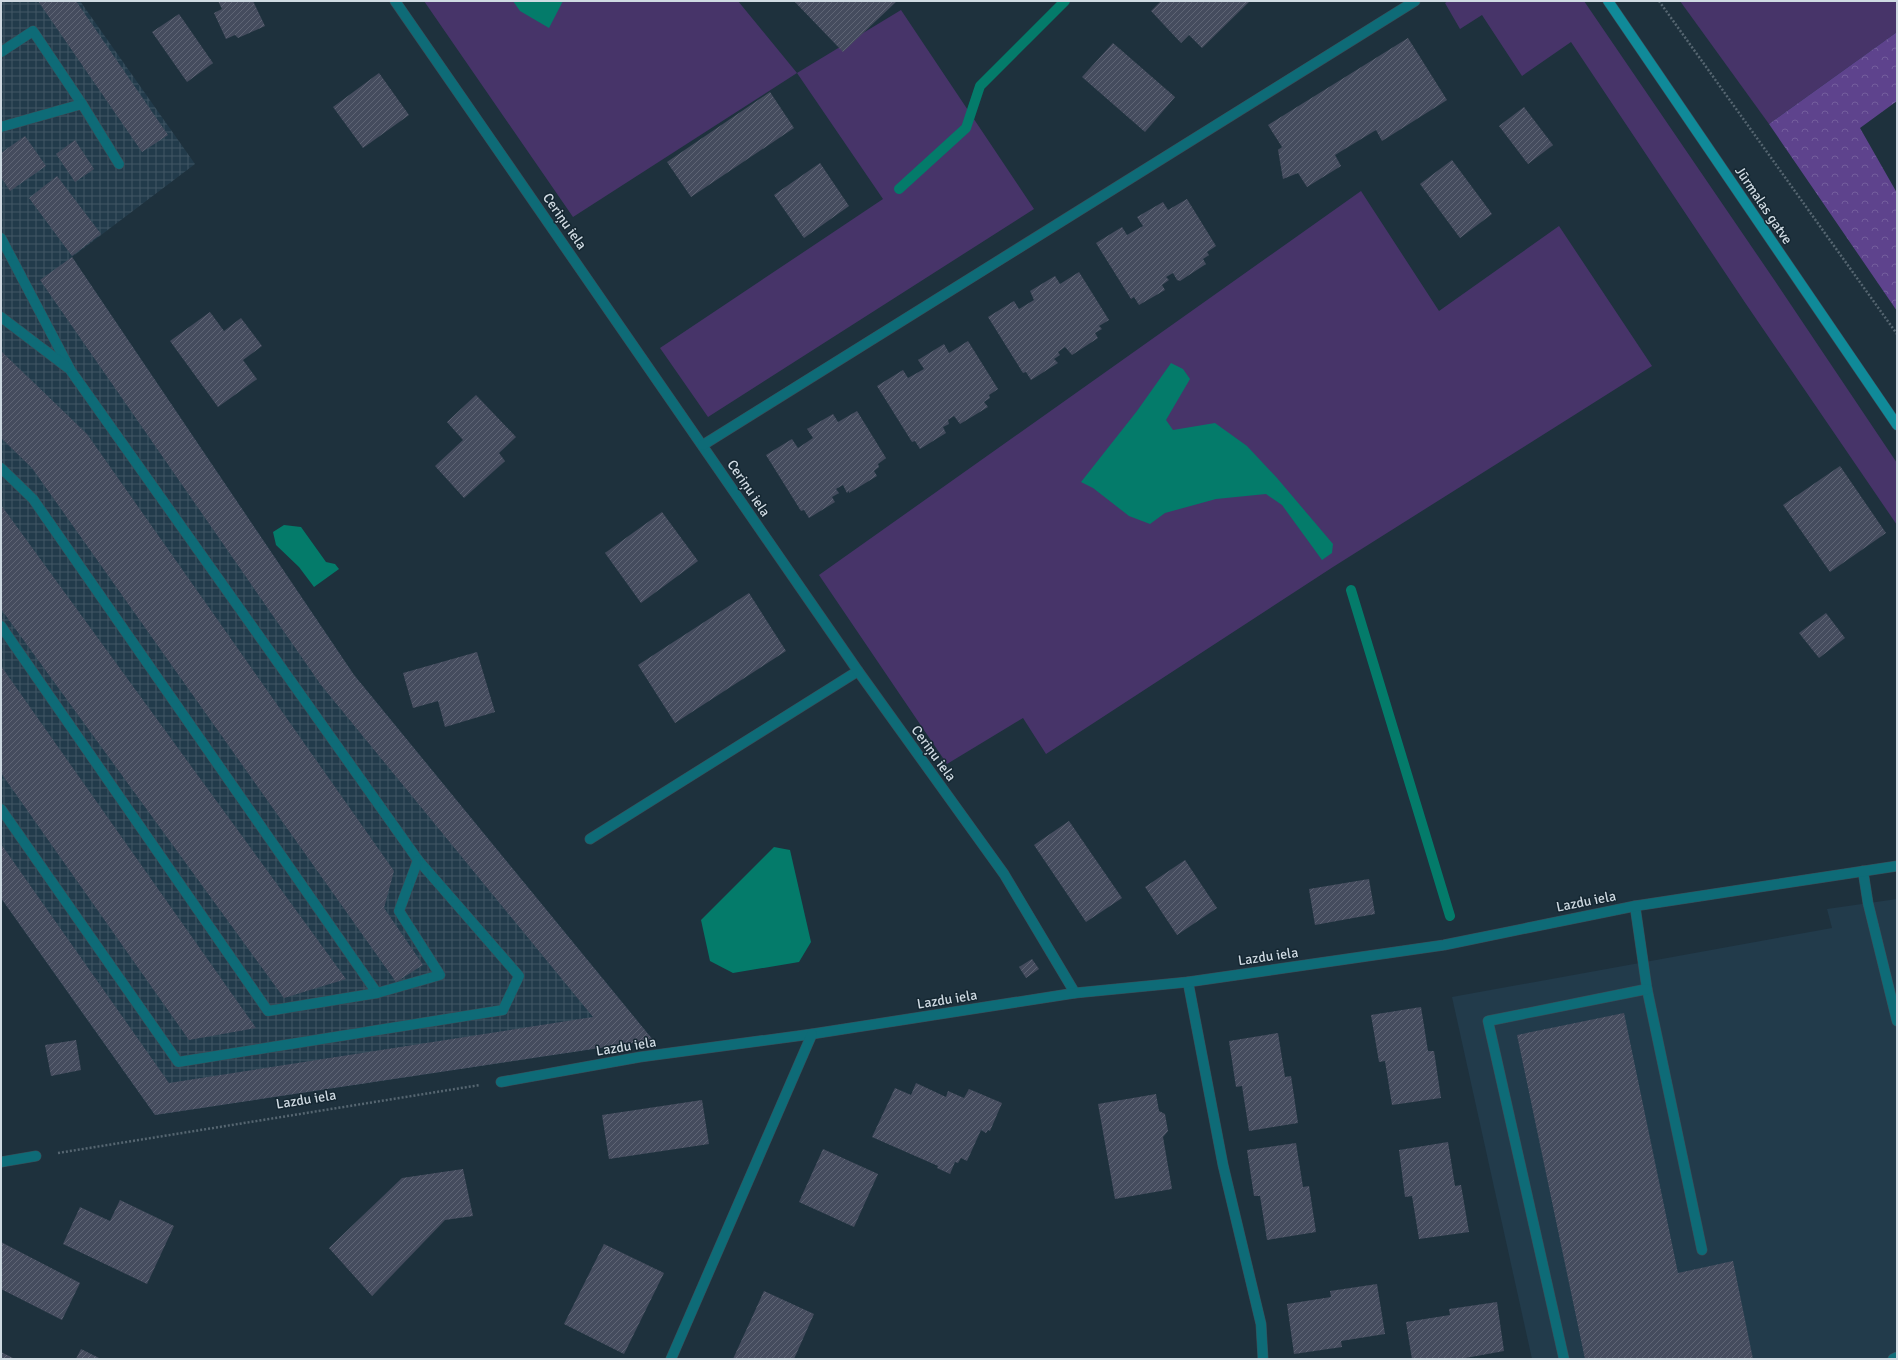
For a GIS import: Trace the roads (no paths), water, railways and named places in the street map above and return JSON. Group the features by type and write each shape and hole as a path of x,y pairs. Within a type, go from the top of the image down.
{"main road":[{"name":"Jūrmalas gatve","path":"1608,1 1897,425"}],"street":[{"name":"Ceriņu iela","path":"395,1 858,671 1004,874 1075,993"},
{"path":"703,445 1416,1"},
{"path":"1,52 33,31 82,104 119,164"},
{"path":"1,127 82,104"},
{"path":"1,238 71,371 418,860 519,976 503,1010 178,1062 1,809"},
{"path":"1,317 71,371"},
{"path":"1,468 34,499 377,993"},
{"path":"1,626 268,1011 377,993 440,975 399,911 418,860"},
{"path":"590,839 858,671"},
{"name":"Lazdu iela","path":"502,1082 640,1057 812,1034 1075,993 1188,982 1444,945 1635,906 1897,866"},
{"path":"1863,870 1868,903 1897,1021"},
{"path":"1635,906 1647,989 1702,1250"},
{"path":"1188,982 1223,1165 1261,1324 1262,1359"},
{"path":"1564,1359 1488,1021 1647,989"},
{"path":"671,1359 812,1034"},
{"path":"1,1162 36,1156"},
{"path":"1893,1359 1897,1356"}],"waterway":[{"path":"899,189 966,128 980,86 1065,1"},
{"path":"1351,590 1450,916"}]}
